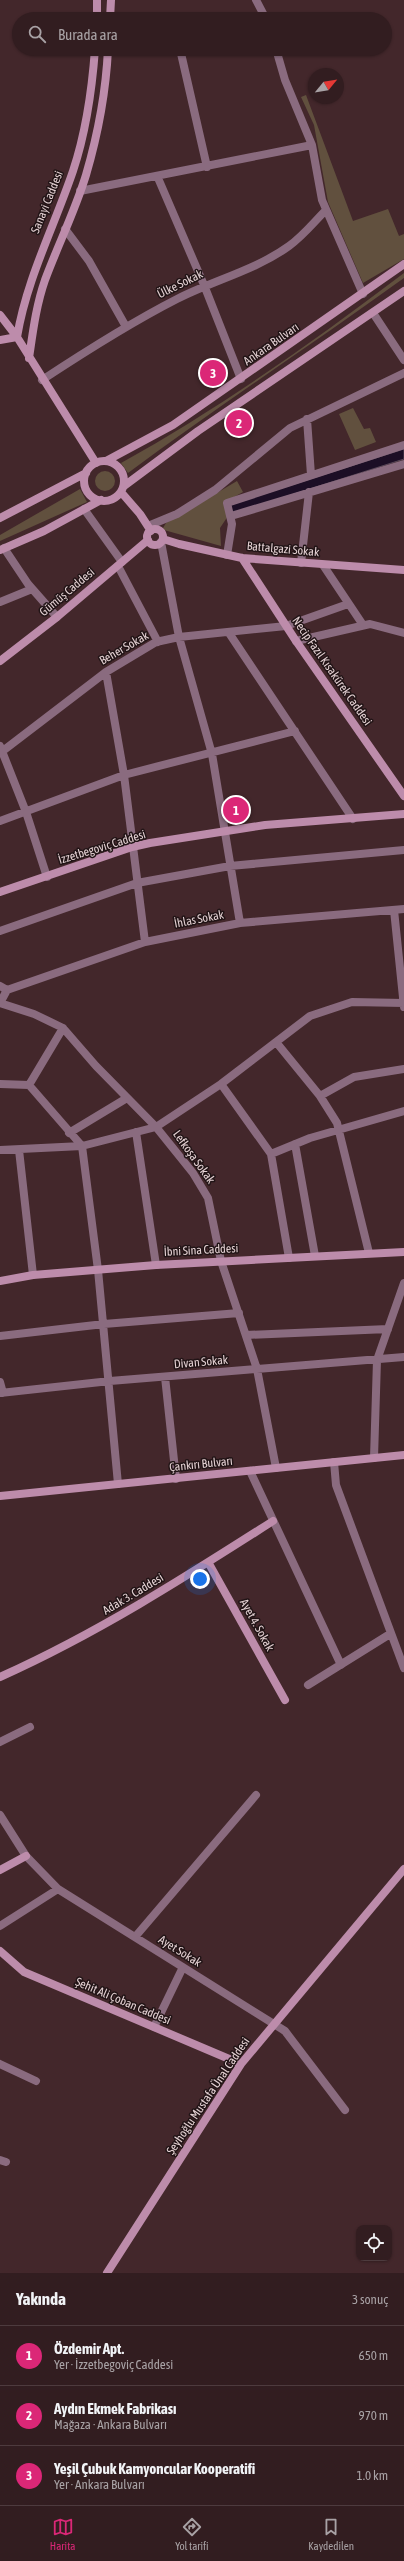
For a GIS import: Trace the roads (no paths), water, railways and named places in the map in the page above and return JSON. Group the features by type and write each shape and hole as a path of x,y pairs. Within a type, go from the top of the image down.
{"street":[{"path":"97,0 97,12"},
{"path":"110,12 111,0"},
{"path":"256,0 262,12"},
{"name":"Sanayi Caddesi","path":"17,337 30,280 78,153 92,90 95,56"},
{"path":"30,358 38,306 80,191 100,116 107,56"},
{"path":"182,56 207,167"},
{"path":"278,56 285,80 312,145 319,189 326,210 363,294"},
{"path":"80,191 158,178 312,145"},
{"path":"158,178 204,285 241,379"},
{"name":"Ülke Sokak","path":"42,380 126,325 204,285 257,265 278,253 296,241 326,210"},
{"path":"65,229 89,262 126,325"},
{"name":"Ankara Bulvarı","path":"106,461 173,425 404,264"},
{"path":"57,617 32,589 2,549 100,500 112,499 122,489 198,431 404,291"},
{"path":"0,315 17,337 42,380 96,463"},
{"path":"375,316 404,360"},
{"path":"0,340 17,337"},
{"path":"149,528 177,514 215,490 279,435 307,419 404,373"},
{"path":"307,419 311,476"},
{"path":"227,555 231,516 227,504 404,445"},
{"path":"0,518 86,473 96,463 106,461 115,464 122,471 122,489 149,528 148,540 154,544 162,540"},
{"path":"231,516 404,464"},
{"path":"86,473 85,483 88,492 100,500"},
{"path":"301,563 309,492"},
{"path":"84,509 120,564 158,642"},
{"path":"149,528 159,530 162,540 179,637 212,754 223,831 240,923"},
{"name":"Gümüş Caddesi","path":"0,661 57,617 148,540"},
{"name":"Battalgazi Sokak","path":"162,540 242,558 404,570"},
{"name":"Necip Fazıl Kısakürek Caddesi","path":"242,558 296,641 404,796"},
{"path":"323,565 362,625"},
{"path":"0,602 32,589"},
{"name":"Beher Sokak","path":"1,750 106,672 130,656 158,642 179,637 286,626 348,604"},
{"path":"296,641 362,625 379,625 404,633"},
{"path":"228,633 353,819"},
{"path":"106,672 124,775 145,942"},
{"path":"0,821 124,775 212,754 295,731"},
{"path":"1,750 26,812 47,877"},
{"name":"İzzetbegoviç Caddesi","path":"0,892 132,847 223,831 281,824 404,814"},
{"path":"0,931 137,883 230,866 404,850"},
{"name":"İhlas Sokak","path":"3,988 145,942 240,923 404,909"},
{"path":"394,910 404,1007"},
{"path":"0,1006 3,988"},
{"path":"0,1150 82,1146 156,1128 220,1084 310,1016 352,1002 404,1003"},
{"name":"Lefkoşa Sokak","path":"0,1003 34,1014 63,1028 96,1066 156,1128 193,1173 208,1198 221,1261 257,1370 276,1468"},
{"path":"30,1085 63,1028"},
{"path":"276,1042 320,1096 340,1130 369,1253"},
{"path":"320,1096 354,1077 404,1069"},
{"path":"0,1084 30,1085 69,1133 82,1146 104,1324 118,1484"},
{"path":"220,1084 271,1154 288,1258"},
{"path":"69,1133 127,1098"},
{"path":"271,1154 295,1144 404,1111"},
{"path":"136,1132 156,1265"},
{"path":"295,1144 315,1256"},
{"path":"19,1150 33,1275"},
{"name":"İbni Sina Caddesi","path":"0,1281 33,1275 156,1265 404,1252"},
{"path":"374,1458 377,1360 404,1283"},
{"path":"0,1336 104,1324 239,1313"},
{"path":"246,1335 388,1329"},
{"name":"Divan Sokak","path":"1,1393 110,1381 404,1357"},
{"path":"165,1377 176,1479"},
{"path":"0,1382 1,1393"},
{"name":"Çankırı Bulvarı","path":"0,1496 404,1455"},
{"path":"334,1462 336,1485 390,1634 404,1668"},
{"path":"250,1471 342,1665"},
{"name":"Adak 3. Caddesi","path":"0,1677 42,1659 118,1618 273,1520"},
{"name":"Ayet 4. Sokak","path":"208,1562 285,1700"},
{"path":"308,1686 390,1634"},
{"path":"0,1742 30,1727"},
{"path":"135,1937 256,1795"},
{"name":"Ayet Sokak","path":"0,1815 26,1856 58,1889 285,2031 345,2110"},
{"path":"0,1870 26,1856"},
{"name":"Şeyhoğlu Mustafa Ünal Caddesi","path":"107,2273 241,2064 404,1868"},
{"path":"0,1926 58,1889"},
{"name":"Şehit Ali Çoban Caddesi","path":"0,1951 24,1972 241,2064"},
{"path":"154,2027 183,1966"},
{"path":"0,2064 36,2080"}],"place":[{"name":"Yeşil Çubuk Kamyoncular Kooperatifi","path":"213,373"},
{"name":"Aydın Ekmek Fabrikası","path":"239,423"},
{"name":"Özdemir Apt.","path":"236,810"}]}
